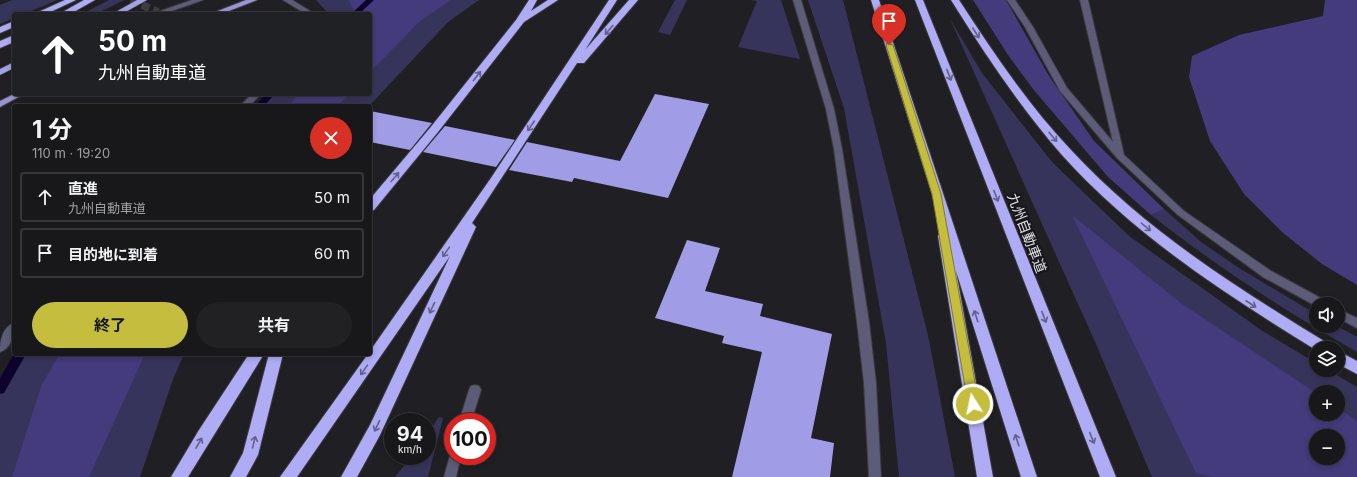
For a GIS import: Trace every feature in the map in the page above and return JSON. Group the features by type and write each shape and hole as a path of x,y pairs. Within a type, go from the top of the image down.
{"highway":[{"path":"43,12 72,0"},
{"path":"67,12 92,0"},
{"path":"120,12 143,0"},
{"path":"372,205 520,21 533,0"},
{"path":"520,21 554,0"},
{"path":"288,477 484,197 553,94 613,0"},
{"path":"553,94 634,0"},
{"path":"875,0 936,194 1029,477"},
{"name":"九州自動車道","path":"919,0 1108,477"},
{"path":"955,0 999,69 1028,108 1067,154 1113,199 1171,248 1252,304 1313,341"},
{"path":"0,30 12,25"},
{"path":"0,45 12,39"},
{"path":"0,72 12,66"},
{"path":"936,194 985,477"},
{"path":"349,477 375,430 484,197"},
{"path":"179,477 204,435 256,356"},
{"path":"238,477 250,455 275,356"},
{"path":"1345,361 1357,368"}],"main road":[{"path":"220,12 253,0"},
{"path":"0,104 16,96"}],"street":[{"path":"162,12 199,0"},
{"path":"287,0 308,12"},
{"path":"797,0 830,109 838,149 865,337 870,383 875,477"},
{"path":"1011,0 1029,27 1063,88 1120,156 1181,213 1267,274 1309,297"},
{"path":"1084,0 1120,156"},
{"path":"246,104 255,96"},
{"path":"1345,317 1357,323"},
{"path":"0,347 12,331"},
{"path":"469,413 475,390"},
{"path":"450,477 453,465"}],"shaded area":[{"path":"12,0 57,0 29,12 12,12 12,19 0,24 0,5"},
{"path":"109,0 124,0 100,12 86,12"},
{"path":"316,0 479,0 448,22 371,104 258,104 267,96 372,96 372,12 327,12"},
{"path":"349,0 451,0 420,21 372,70 372,12 355,12"},
{"path":"675,0 687,0 670,35 658,32"},
{"path":"750,0 781,0 800,59 738,47 757,1"},
{"path":"808,0 843,0 928,335 955,477 899,477 886,343 844,108"},
{"path":"973,0 1006,0 1049,76 1094,141 1164,209 1151,215 1108,177 1033,89 1008,55"},
{"path":"1325,0 1357,0 1357,285 1322,264 1282,232 1244,194 1210,141 1189,77 1192,56 1239,35 1323,16"},
{"path":"950,19 982,73 1052,162 1129,236 1261,330 1309,359 1309,377 1340,377 1357,387 1357,477 1152,477 1096,344"},
{"path":"298,96 347,96 339,104 290,104"},
{"path":"1164,209 1201,242 1239,268 1309,310 1309,323 1251,287 1200,252 1151,215"},
{"path":"1072,215 1182,304 1309,388 1309,421 1345,421 1345,413 1357,421 1357,477 1213,477 1196,473"},
{"path":"1345,330 1357,337 1357,352 1345,345 1345,341 1339,341 1326,333 1345,333"},
{"path":"15,356 183,356 173,379 140,477 0,477 0,380"},
{"path":"59,356 144,356 89,477 12,477 42,384"},
{"path":"439,417 443,418 436,446 436,422"},
{"path":"405,465 431,465 428,477 395,477"}],"building":[{"path":"655,94 709,104 668,198 574,178 572,182 509,170 527,142 620,161"},
{"path":"372,111 432,123 410,150 372,142"},
{"path":"445,126 515,140 496,167 423,152"},
{"path":"687,240 720,248 705,291 763,304 760,316 832,334 811,438 834,443 830,477 732,477 762,352 722,343 724,336 655,318"}],"waterway":[{"path":"357,12 370,0"},
{"path":"261,104 269,96"},
{"path":"0,389 19,356"}],"tunnel":[{"path":"131,0 158,12"}],"route":[{"path":"889,45 936,194 973,404"}]}
